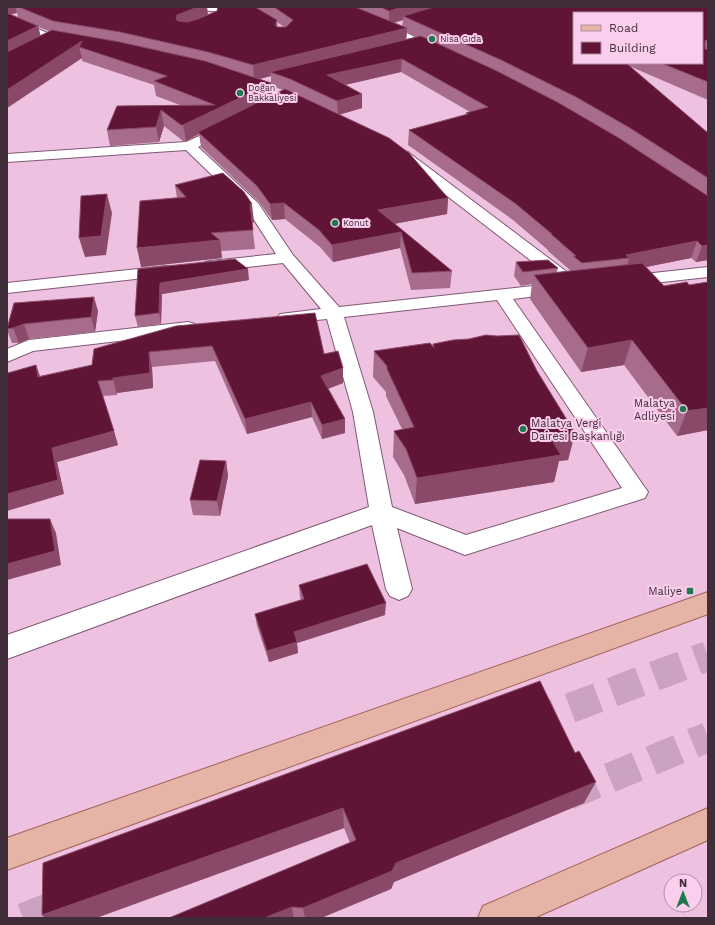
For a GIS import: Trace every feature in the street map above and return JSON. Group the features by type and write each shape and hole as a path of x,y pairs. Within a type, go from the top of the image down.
{"main road":[{"path":"7,854 708,603"},
{"path":"495,918 708,824"}],"street":[{"path":"195,7 211,12 215,16 214,21"},
{"path":"200,7 253,12 259,16"},
{"path":"335,7 390,29 448,56"},
{"path":"7,19 53,39 69,42"},
{"path":"390,29 404,25"},
{"path":"7,64 53,39"},
{"path":"406,48 421,44"},
{"path":"7,158 189,146 236,123"},
{"path":"189,146 253,206 287,258 334,313 363,412 381,512 399,589"},
{"path":"271,319 578,286 394,149"},
{"path":"7,288 287,258"},
{"path":"614,282 708,272"},
{"path":"7,647 381,512 465,544 637,492 501,294"},
{"path":"7,356 29,346 208,326"}],"building":[{"path":"19,7 198,7 177,15 176,19 178,21 187,22 217,11 218,7 255,7 277,20 275,25 277,27 286,27 293,20 274,7 355,7 407,28 253,65 208,52 120,32 53,21"},
{"path":"380,7 402,7 389,11"},
{"path":"434,7 708,7 708,41 705,40 705,49 708,50 708,82 663,64 703,64 703,12 573,12 573,64 627,64 708,133 708,178 630,128 576,97 501,60 403,16"},
{"path":"7,13 38,26 7,41"},
{"path":"52,30 120,42 205,61 271,83 183,125 161,110 156,127 107,130 117,106 215,105 154,81 167,76 79,47 82,41 7,90 7,52"},
{"path":"421,36 495,70 559,103 619,138 708,196 708,245 702,246 697,241 626,255 629,258 582,263 573,256 576,256 552,234 516,204 409,130 488,107 402,59 327,75 362,94 337,101 290,79 270,72"},
{"path":"285,89 389,138 409,153 448,198 378,210 452,271 412,273 401,232 332,245 319,230 284,203 270,204 257,186 198,132"},
{"path":"223,173 244,192 252,204 250,204 253,230 211,233 220,240 137,248 140,201 186,197 175,185"},
{"path":"107,194 101,236 79,238 81,196"},
{"path":"235,259 248,269 160,283 159,313 135,316 138,269"},
{"path":"548,260 558,268 523,272 516,262"},
{"path":"642,263 664,286 687,282 689,285 708,282 708,408 687,411 632,340 588,348 534,275"},
{"path":"94,297 91,317 24,324 7,329 14,303"},
{"path":"315,313 324,354 338,351 343,368 321,376 345,419 322,425 311,402 245,419 212,346 149,352 150,373 113,378 113,380 98,381 114,431 52,448 58,480 7,494 7,370 8,373 36,365 38,377 92,365 94,349 176,326"},
{"path":"486,335 519,335 537,371 575,433 550,437 561,455 417,478 406,449 394,431 414,427 387,369 387,366 374,351 430,343 434,348 433,344"},
{"path":"200,460 226,461 217,501 190,500"},
{"path":"7,519 50,519 55,551 7,564"},
{"path":"367,564 386,603 294,632 297,642 267,651 255,614 304,599 299,585"},
{"path":"540,681 575,753 579,751 596,782 396,863 392,871 303,908 292,907 264,918 169,918 356,840 343,808 42,915 43,863"}],"tunnel":[{"path":"528,724 708,656"},
{"path":"568,795 708,737"},
{"path":"23,918 70,900"}],"place":[{"name":"Nisa Gıda","path":"432,39"},
{"name":"Doğan Bakkaliyesi","path":"240,93"},
{"name":"Konut","path":"335,223"},
{"name":"Malatya Adliyesi","path":"683,409"},
{"name":"Malatya Vergi Dairesi Başkanlığı","path":"523,429"},
{"name":"Maliye","path":"690,591"}]}
